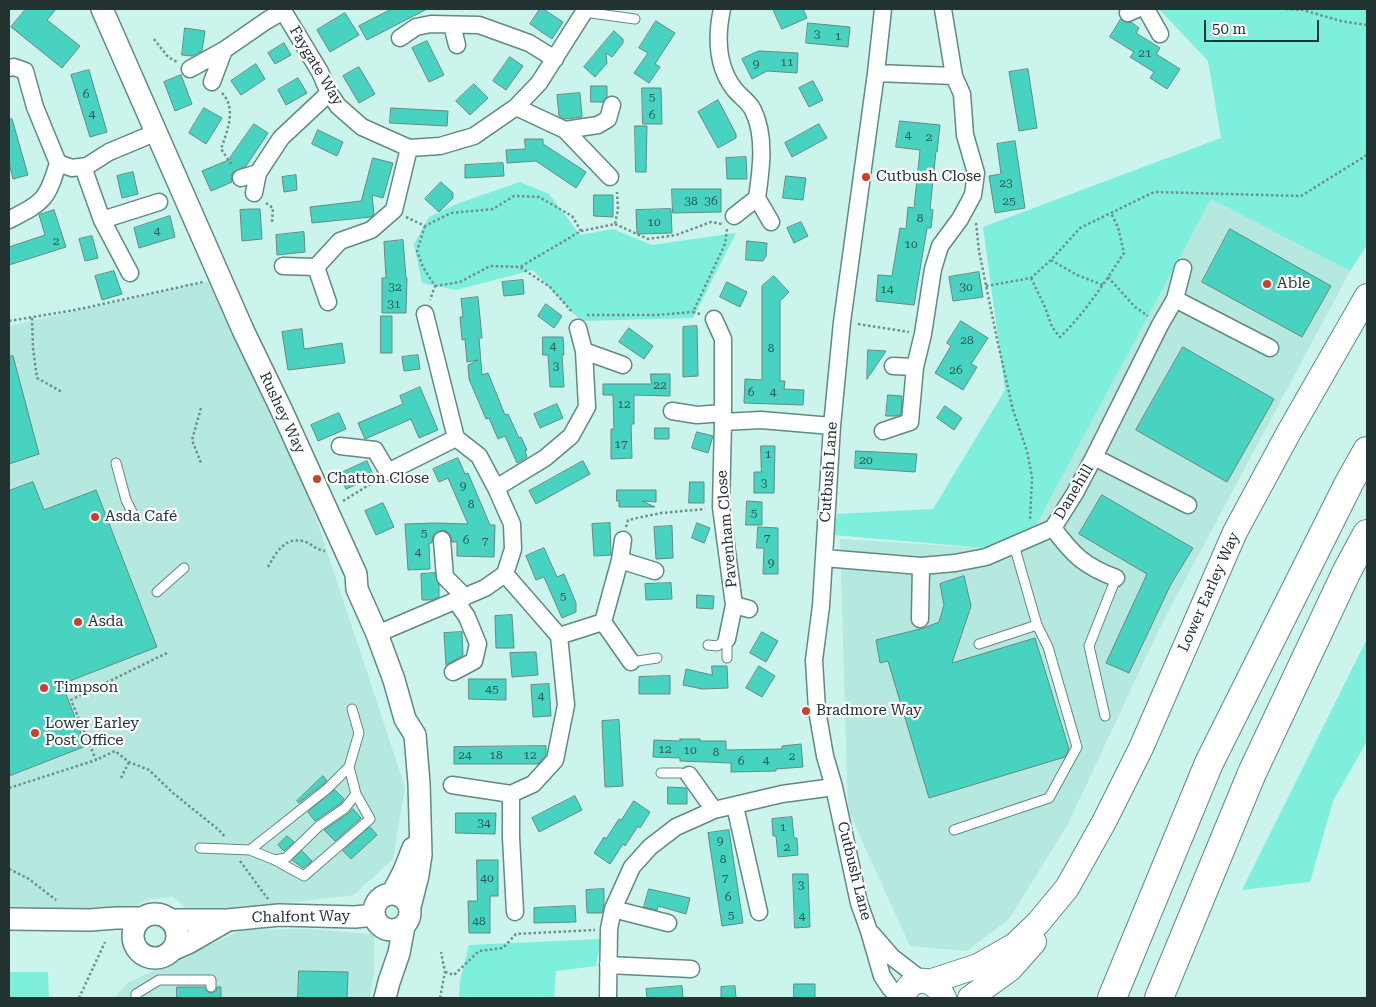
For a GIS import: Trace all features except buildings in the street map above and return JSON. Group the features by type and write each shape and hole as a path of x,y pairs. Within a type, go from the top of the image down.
{"highway":[{"path":"1112,998 1208,763 1349,483 1367,451"},
{"path":"1159,998 1252,773 1347,571 1367,534"}],"main road":[{"name":"Lower Earley Way","path":"901,998 911,985 932,987 978,966 1015,945 1038,923 1080,867 1141,748 1235,532 1289,432 1367,296"},
{"name":"Lower Earley Way","path":"970,998 1010,969 1025,954 1046,928 1062,893"}],"street":[{"name":"Rushey Way","path":"102,9 220,278 338,532 356,574 356,589 377,634 394,680 405,719 415,736 419,783 421,855 399,953 387,990"},
{"path":"722,9 718,44 723,73 752,109 759,132 762,162 757,198 771,222"},
{"name":"Cutbush Lane","path":"883,9 842,322 832,426 821,606 814,660 819,719 825,756 834,786 859,903 882,976 890,988 901,998"},
{"path":"883,431 910,422 915,367 923,334 933,269 940,246 960,219 973,195 976,173 966,135 962,94 954,76 943,9"},
{"path":"1146,9 1160,34"},
{"path":"190,69 224,50 283,10"},
{"name":"Faygate Way","path":"283,10 338,106 362,127 409,148 440,146 474,136 516,107 539,83 584,10"},
{"path":"400,38 416,27 431,24 479,25 529,43 555,59"},
{"path":"452,25 458,45"},
{"path":"212,82 224,50"},
{"path":"9,68 14,67 25,72 36,107 58,163 51,187 39,204 9,220"},
{"path":"876,73 954,76"},
{"path":"254,193 258,173 280,138 329,93"},
{"path":"565,130 598,125 608,119 612,105"},
{"path":"516,107 565,130 610,177"},
{"path":"58,163 72,168 87,166 109,152 157,132"},
{"path":"283,266 316,266 340,241 371,230 394,210 409,148"},
{"path":"83,167 102,220 130,273"},
{"path":"241,178 258,173"},
{"path":"734,216 757,198"},
{"path":"102,220 160,202"},
{"path":"316,266 328,302"},
{"name":"Danehill","path":"824,558 921,566 986,557 1053,528 1094,457 1175,299 1183,268"},
{"path":"1175,299 1270,348"},
{"path":"377,634 486,588 505,574 513,549 512,524 496,488 479,456 456,438 425,314"},
{"name":"Pavenham Close","path":"714,319 729,335 723,418 721,507 742,607 727,639"},
{"path":"496,488 545,458 571,436 587,407 584,351 577,322"},
{"path":"584,351 623,365"},
{"path":"893,366 915,367"},
{"path":"672,412 723,418 832,426"},
{"path":"340,446 375,450 388,472 456,438"},
{"path":"1094,457 1188,505"},
{"path":"1053,528 1070,551 1095,570 1116,578"},
{"path":"442,540 445,577 461,599 478,644 474,662 453,672"},
{"path":"603,622 620,560 623,540"},
{"path":"620,560 655,571"},
{"path":"920,619 921,566"},
{"path":"452,785 512,794 533,784 555,760 566,705 559,636 505,574"},
{"path":"559,636 603,622"},
{"path":"603,622 631,662"},
{"path":"689,775 714,810"},
{"path":"608,998 609,929 613,909 632,867 650,847 676,827 714,810 782,794 834,786"},
{"path":"512,794 511,837 515,912"},
{"path":"735,806 759,912"},
{"name":"Rushey Way","path":"392,894 404,872 419,828"},
{"path":"392,894 403,898 407,916 393,930 378,921 377,903 386,895 392,894"},
{"path":"613,909 668,923"},
{"path":"9,919 90,920 142,918 160,915 170,920 176,932 175,944 172,950 162,957 150,957 140,952 134,942 113,928 90,920"},
{"name":"Chalfont Way","path":"170,920 228,920 279,915 355,917 378,921"},
{"path":"134,942 135,929 142,918"},
{"name":"Chalfont Way","path":"172,950 228,920"},
{"name":"Rushey Way","path":"378,921 387,990"},
{"name":"Cutbush Lane","path":"869,931 892,957 932,987"},
{"path":"608,965 691,969"}],"lane":[{"path":"584,10 635,19"},
{"path":"116,462 126,500 134,516"},
{"path":"954,830 1049,798 1077,747 1048,647 1037,625 1014,545"},
{"path":"157,592 184,568"},
{"path":"1105,716 1089,646 1116,578"},
{"path":"978,644 1037,625"},
{"path":"708,645 717,646 727,639"},
{"path":"727,639 727,658"},
{"path":"631,662 657,658"},
{"path":"250,850 327,789 349,767 359,733 352,709"},
{"path":"200,848 250,850 275,860 304,876 370,820 356,794 349,767"},
{"path":"661,773 689,775"},
{"path":"275,860 286,858 320,826 345,808 356,794"},
{"path":"136,998 136,994 159,980 211,980 211,987"}],"path":[{"path":"1286,9 1303,10 1341,21 1367,25"},
{"path":"154,39 168,57 190,69"},
{"path":"212,82 228,99 231,120 221,149 241,178"},
{"path":"986,286 1031,278 1051,260 1080,228 1154,192 1301,196 1367,155"},
{"path":"610,177 617,192 618,208 615,224"},
{"path":"254,193 274,208 272,222"},
{"path":"973,195 979,251 986,286 1013,410 1027,451 1032,477 1030,539"},
{"path":"435,286 423,267 417,251 425,226 451,213 493,210 514,196 539,197 572,216 581,231"},
{"path":"394,210 425,226"},
{"path":"1031,278 1052,327 1060,337 1075,323 1104,285 1124,253 1118,227 1111,213"},
{"path":"520,267 581,231 615,224 648,239 676,235 711,222 727,225 725,244 694,312"},
{"path":"1051,260 1077,275 1104,285"},
{"path":"435,286 460,282 490,266 520,267 550,287 577,322 694,312 714,319"},
{"path":"1108,277 1135,307 1160,325"},
{"path":"9,321 32,318 220,278"},
{"path":"425,314 435,286"},
{"path":"32,318 33,348 38,378 62,392"},
{"path":"842,322 923,334"},
{"path":"201,408 192,440 201,463"},
{"path":"339,503 370,486 388,472"},
{"path":"623,540 628,520 661,513 721,507"},
{"path":"268,567 278,549 287,542 304,541 319,550 329,551"},
{"path":"96,760 71,700 167,653"},
{"path":"9,788 96,760 115,751 129,762 140,765"},
{"path":"121,778 129,762"},
{"path":"9,869 29,879 56,900"},
{"path":"445,972 454,975 480,951 503,948 516,934 609,929"},
{"path":"79,998 105,942"},
{"path":"440,998 445,972 441,952"}],"shaded area":[{"path":"1211,199 1350,271 1160,627 1068,824 1009,919 967,951 910,946 848,810 840,539 986,548 1036,525"},
{"path":"218,279 288,434 405,787 393,859 354,895 193,914 173,897 150,899 136,906 130,913 110,914 58,908 9,907 9,326"},
{"path":"306,929 374,934 374,971 370,998 114,998 127,983 242,930"}],"green space":[{"path":"1159,9 1367,9 1367,245 1350,271 1211,199 1036,525 986,548 833,535 837,514 933,509 1005,390 983,227 1221,138 1208,61"},
{"path":"520,182 549,194 580,235 613,229 652,245 736,233 693,318 581,321 533,270 456,290 422,283 414,244 429,217 459,203"},
{"path":"1367,639 1367,741 1333,801 1310,882 1242,890"},
{"path":"601,939 596,966 556,971 554,998 459,998 460,981 469,945"},
{"path":"9,972 48,972 49,998 9,998"}],"place":[{"name":"Cutbush Close","path":"866,177"},
{"name":"Able","path":"1267,284"},
{"name":"Chatton Close","path":"317,479"},
{"name":"Asda Café","path":"95,517"},
{"name":"Asda","path":"78,622"},
{"name":"Timpson","path":"44,688"},
{"name":"Bradmore Way","path":"806,711"},
{"name":"Lower Earley Post Office","path":"35,733"}]}
